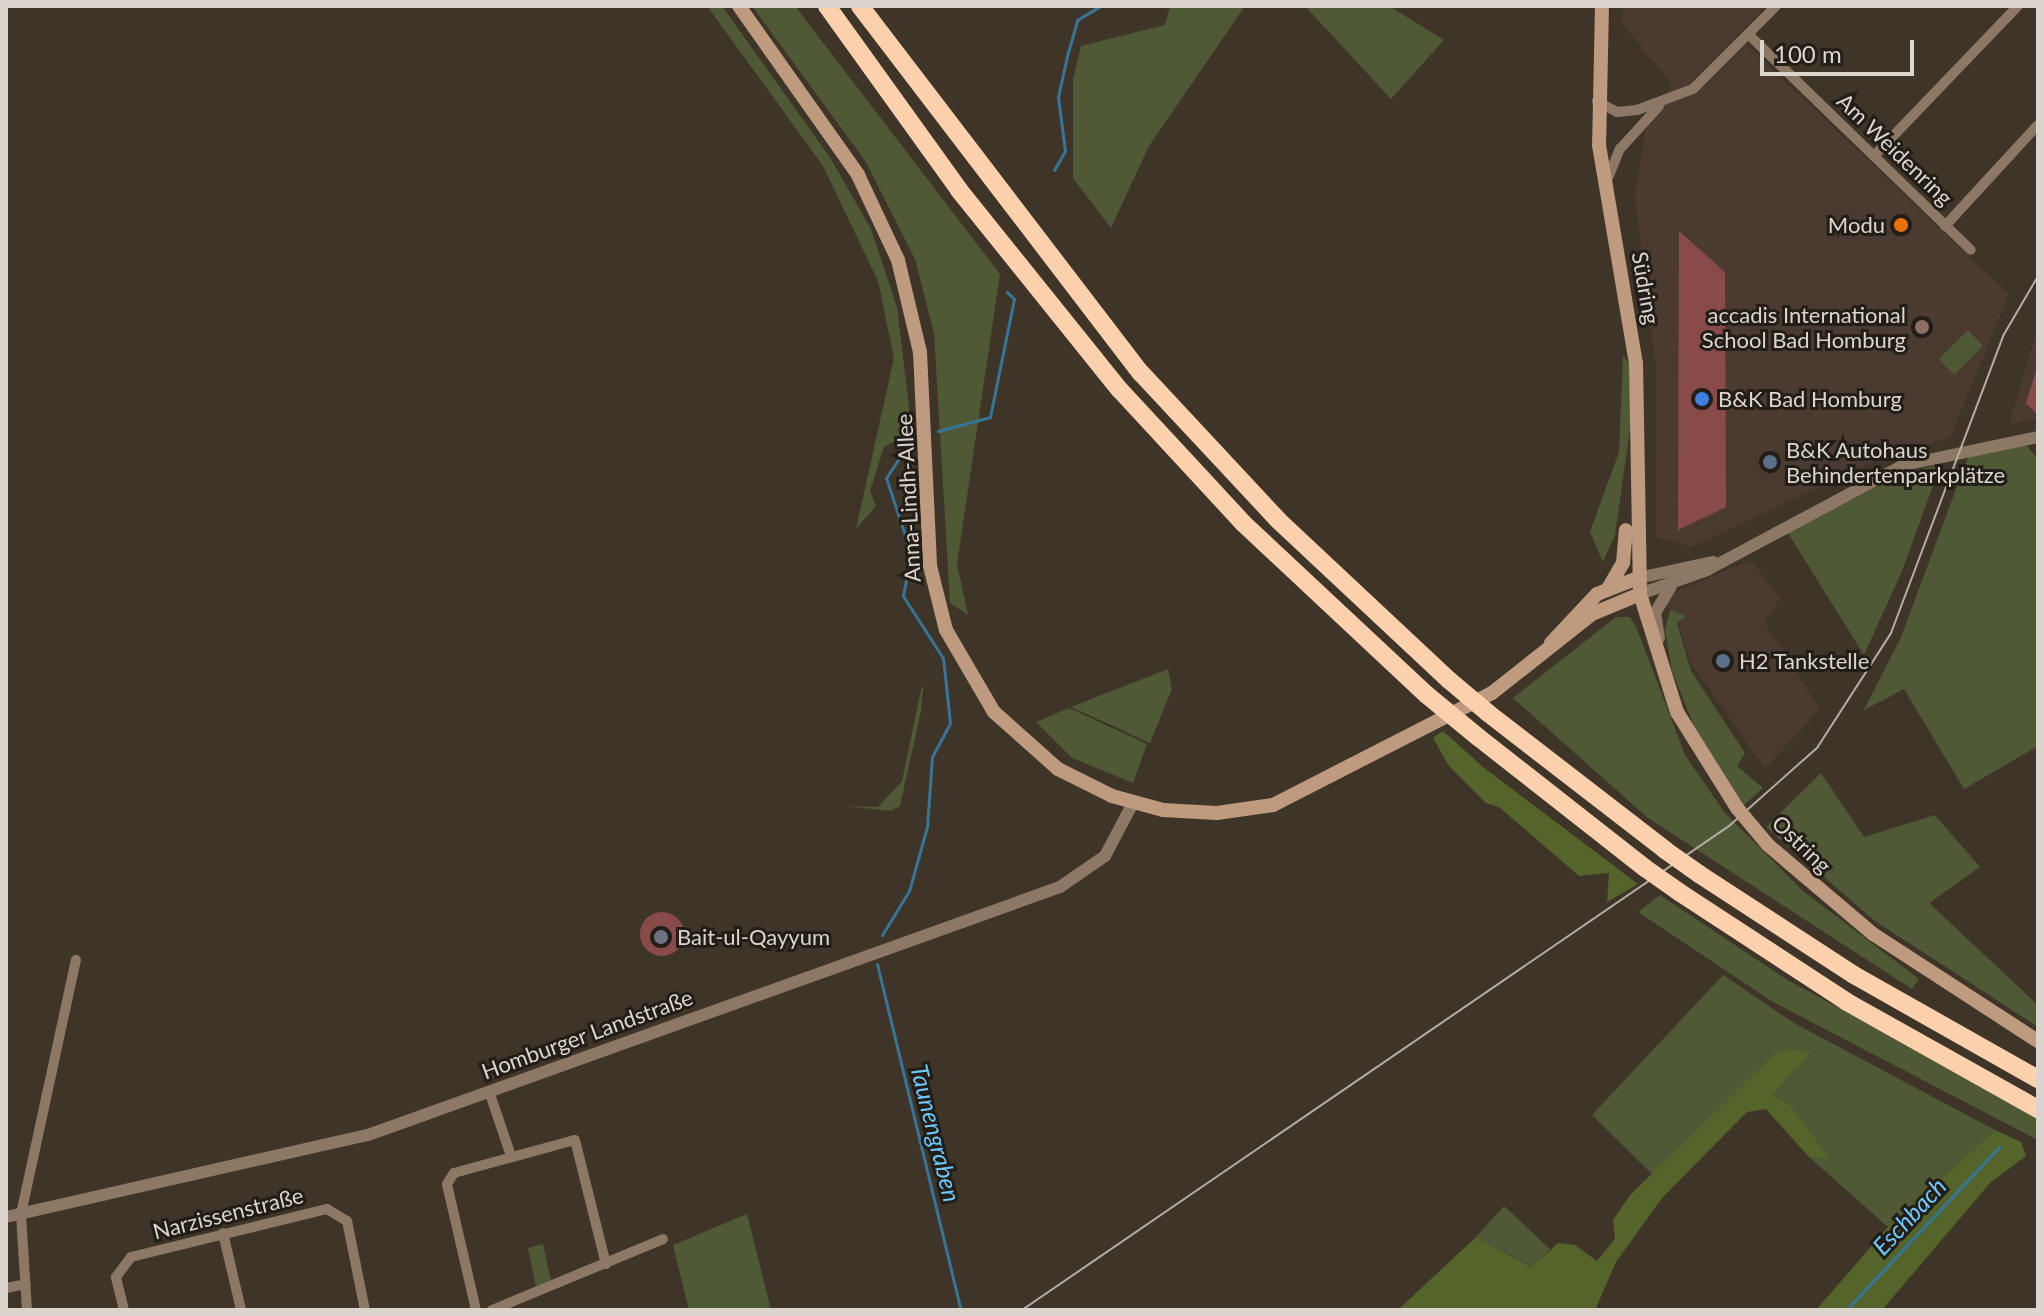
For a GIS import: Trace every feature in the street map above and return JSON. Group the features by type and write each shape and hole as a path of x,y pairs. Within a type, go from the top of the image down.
{"highway":[{"path":"827,6 959,190 1120,390 1253,533 1427,695 1679,892 1847,1002 2038,1109"},
{"path":"860,6 1141,373 1279,521 1449,680 1699,874 1854,975 2038,1079"}],"main road":[{"name":"Anna-Lindh-Allee","path":"739,6 858,175 898,260 922,366 932,576 955,650 994,712 1032,749 1080,782 1133,803 1204,813 1273,805 1368,762 1536,664"},
{"name":"Südring","path":"1602,6 1597,101 1605,185 1636,363 1634,463 1640,594"},
{"path":"1536,664 1564,623 1609,587 1623,563 1634,463"},
{"path":"1609,587 1638,578"},
{"path":"1536,664 1592,614 1640,594"},
{"name":"Ostring","path":"1640,594 1664,677 1695,745 1737,808 1768,845 1873,934 2038,1041"}],"street":[{"path":"1597,101 1617,112 1661,104 1693,89 1776,6"},
{"path":"1874,156 2018,6"},
{"name":"Am Weidenring","path":"1748,34 1971,250"},
{"path":"1605,185 1620,149 1661,104"},
{"name":"Am Weidenring","path":"1945,226 2038,125"},
{"path":"1640,594 1671,586 1904,465 2038,437"},
{"path":"1638,578 1720,561"},
{"path":"1664,677 1655,613 1671,586"},
{"name":"Homburger Landstraße","path":"6,1217 368,1135 1073,881 1113,846 1133,803"},
{"path":"27,1310 21,1214 76,960"},
{"path":"489,1091 511,1156"},
{"path":"476,1310 447,1184 454,1173 566,1138 581,1146 606,1264"},
{"name":"Narzissenstraße","path":"124,1310 116,1277 131,1257 327,1209 340,1213 365,1310"},
{"path":"223,1233 241,1310"},
{"path":"492,1310 663,1239"},
{"path":"6,1288 26,1284"}],"shaded area":[{"path":"1624,6 1765,6 1737,36 2009,294 1950,438 1880,458 1692,547 1656,537 1656,368 1635,197 1647,118 1672,85 1621,22"},
{"path":"2038,327 2038,419 2009,424"},
{"path":"1751,560 1780,599 1764,622 1820,709 1765,769 1690,661 1678,623 1686,616 1664,607 1673,593"}],"green space":[{"path":"707,6 722,6 831,159 871,229 897,307 912,432 884,447 870,491 876,506 856,529 894,358 878,281 823,166"},
{"path":"752,6 795,6 1000,274 957,564 968,615 950,603 934,333 915,259 866,162"},
{"path":"1170,6 1245,6 1149,146 1111,228 1073,178 1073,79 1081,46 1165,25"},
{"path":"1305,6 1389,6 1444,40 1391,99"},
{"path":"1968,330 1983,346 1954,375 1939,359"},
{"path":"1623,356 1630,364 1632,415 1615,535 1603,562 1590,532 1619,452"},
{"path":"2026,445 2038,459 2038,746 1964,789 1904,689 1864,710 1901,637 1968,457"},
{"path":"1941,464 1902,571 1864,655 1788,533 1899,475"},
{"path":"1670,610 1686,616 1677,623 1691,671 1745,753 1737,766 1763,788 1743,806 1694,726 1672,671 1665,630"},
{"path":"1616,617 1630,617 1637,629 1685,755 1725,813 1803,891 1919,979 1912,989 1648,818 1513,698"},
{"path":"1168,669 1172,689 1150,743 1071,707"},
{"path":"922,685 921,711 900,806 891,811 846,806 878,807 902,781"},
{"path":"1069,708 1147,744 1133,783 1072,758 1036,722"},
{"path":"1443,731 1483,767 1638,884 1607,902 1609,873 1579,876 1499,807 1486,803 1449,766 1433,738"},
{"path":"1821,773 1864,837 1935,815 1980,867 1929,903 2038,1005 2038,1027 1875,921 1766,827"},
{"path":"1660,895 1786,979 2038,1117 2038,1140 1773,1002 1638,912"},
{"path":"1723,975 1794,1023 1995,1130 1888,1227 1809,1157 1829,1157 1790,1105 1773,1095 1811,1052 1779,1050 1654,1176 1592,1115"},
{"path":"1779,1050 1812,1051 1773,1095 1790,1105 1830,1158 1809,1157 1766,1109 1747,1112 1662,1198 1616,1262 1595,1310 1400,1308 1476,1237 1532,1267 1558,1243 1575,1245 1597,1261 1615,1239 1613,1220 1630,1195"},
{"path":"1995,1130 2021,1142 2026,1156 1990,1183 1882,1310 1816,1310 1888,1227"},
{"path":"1504,1206 1550,1249 1533,1267 1476,1237"},
{"path":"747,1214 771,1310 689,1310 673,1245"},
{"path":"543,1244 551,1281 536,1287 528,1248"}],"building":[{"name":"B&K Bad Homburg","path":"1679,231 1725,272 1726,507 1678,530"},
{"path":"2038,365 2038,415 2026,403"},
{"name":"Bait-ul-Qayyum","path":"662,912 677,919 684,934 677,949 662,956 647,949 640,934 647,919"}],"waterway":[{"name":"Taunengraben","path":"1054,170 1065,151 1058,97 1077,20 1100,6"},
{"name":"Taunengraben","path":"938,431 990,417 1014,299 1007,292"},
{"name":"Taunengraben","path":"882,935 909,891 927,827 932,757 950,723 943,658 903,596 911,553 886,478 911,440"},
{"name":"Taunengraben","path":"877,964 961,1310"},
{"name":"Eschbach","path":"1846,1310 1999,1147"}],"tram line":[{"path":"1022,1310 1729,826 1817,748 1891,633 2003,336 2038,276"}],"place":[{"name":"Modu","path":"1901,225"},
{"name":"accadis International School Bad Homburg","path":"1922,327"},
{"name":"B&K Bad Homburg","path":"1702,399"},
{"name":"B&K Autohaus Behindertenparkplätze","path":"1770,462"},
{"name":"H2 Tankstelle","path":"1723,661"},
{"name":"Bait-ul-Qayyum","path":"661,937"}]}
